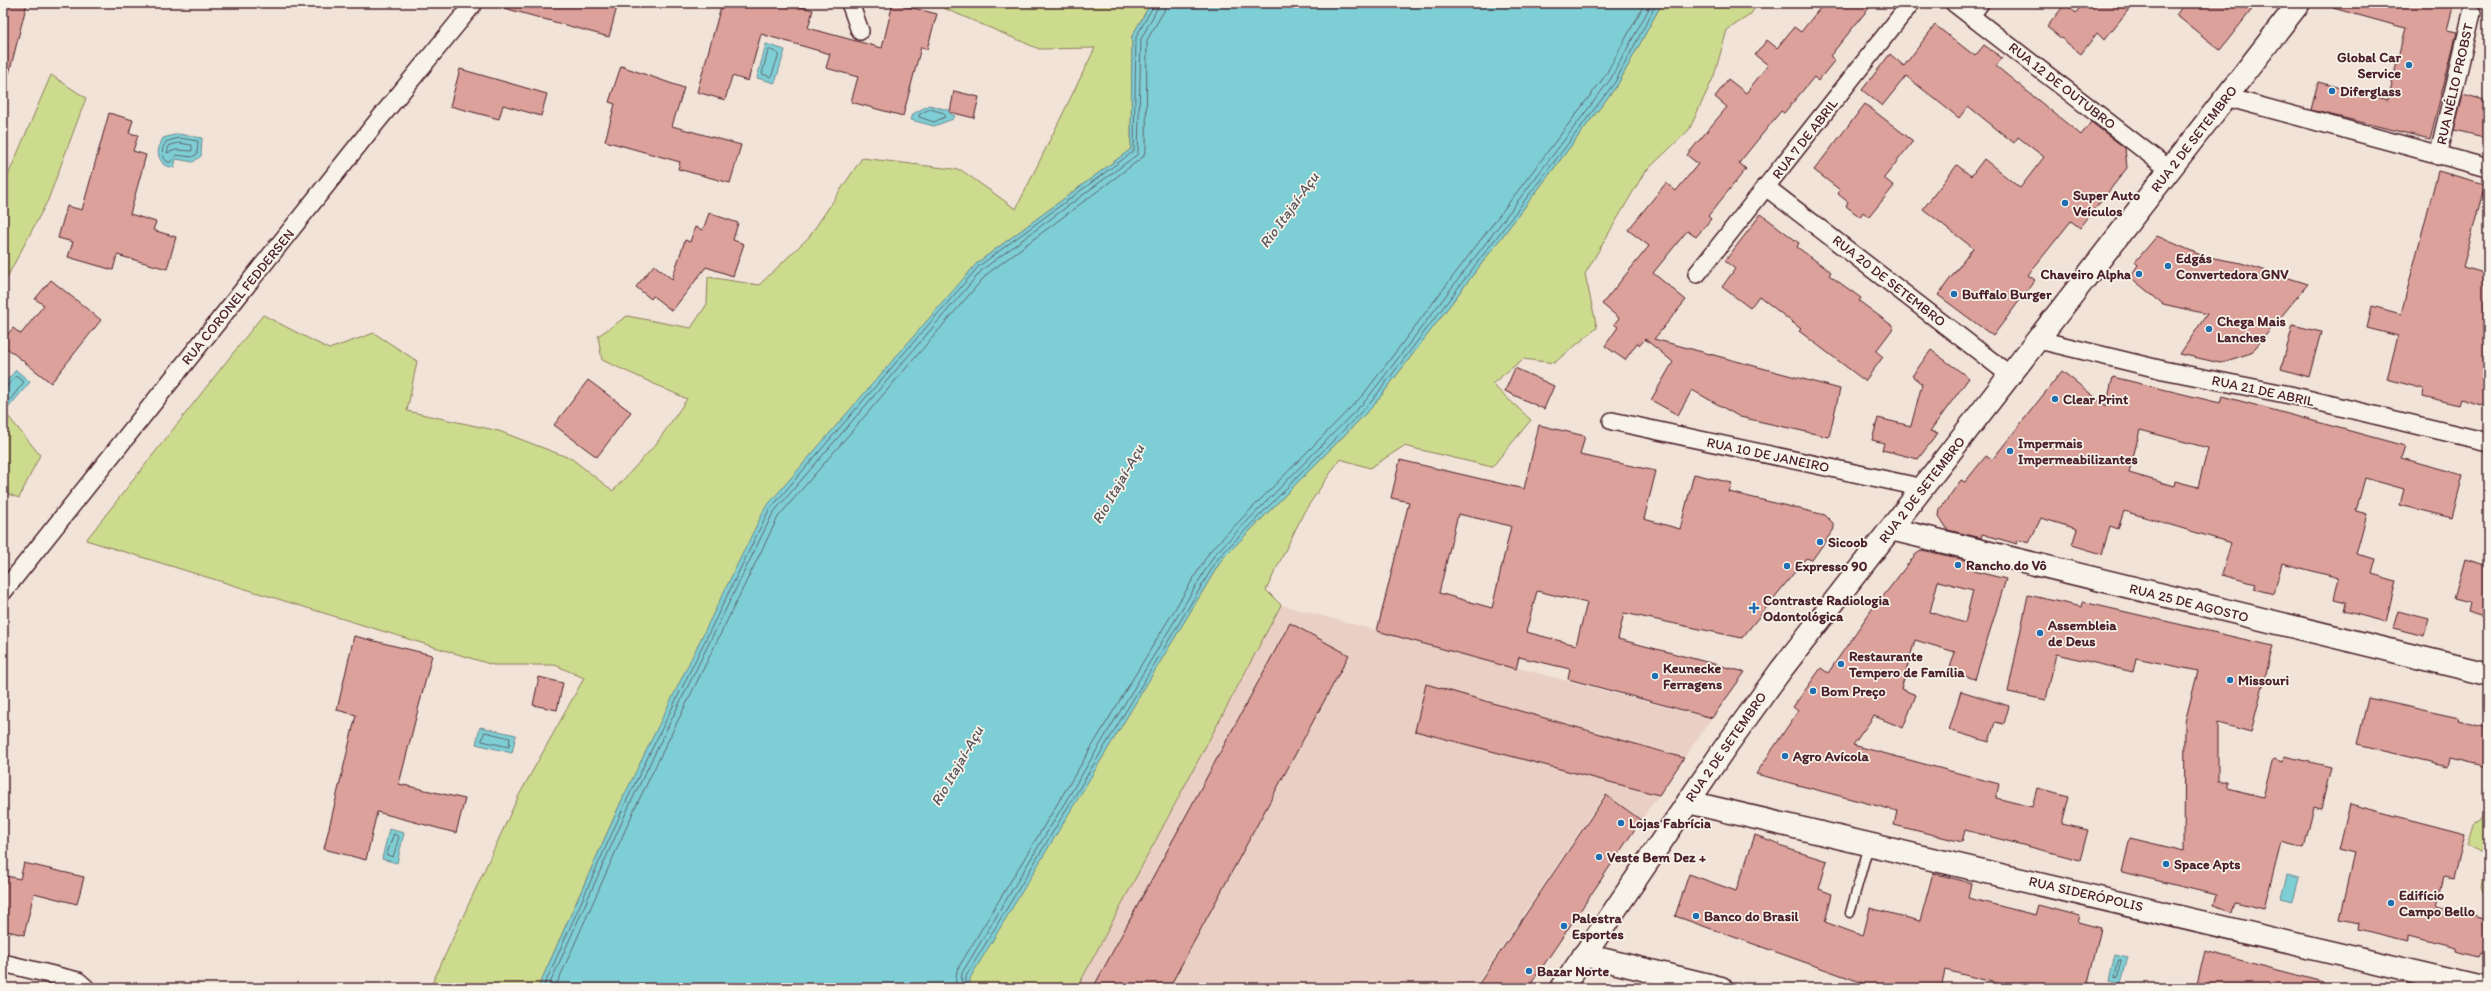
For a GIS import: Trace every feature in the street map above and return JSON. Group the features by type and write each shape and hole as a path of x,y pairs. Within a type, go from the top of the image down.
{"street":[{"name":"RUA CORONEL FEDDERSEN","path":"3,592 371,129 474,3"},
{"path":"850,3 860,31"},
{"name":"RUA 7 DE ABRIL","path":"1697,274 1911,3"},
{"name":"RUA 12 DE OUTUBRO","path":"1954,3 1975,9 2170,170"},
{"name":"RUA 2 DE SETEMBRO","path":"1562,988 1688,802 1781,670 2039,340 2299,3"},
{"name":"RUA NÉLIO PROBST","path":"2438,156 2472,12"},
{"path":"2226,97 2438,156 2488,168"},
{"name":"RUA 20 DE SETEMBRO","path":"1766,187 2011,376"},
{"name":"RUA 21 DE ABRIL","path":"2039,340 2163,370 2290,395 2488,442"},
{"name":"RUA 10 DE JANEIRO","path":"1612,421 1924,488"},
{"name":"RUA 25 DE AGOSTO","path":"1891,529 2488,674"},
{"name":"RUA SIDERÓPOLIS","path":"1688,802 2483,988"},
{"path":"1584,955 1721,988"},
{"path":"3,963 78,981 86,988"}],"lane":[{"path":"1850,913 1870,844"}],"shaded area":[{"path":"1281,605 1711,719 1642,819 1605,794 1474,988 1077,988"}],"green space":[{"path":"932,3 1151,3 1132,36 1131,149 977,263 621,802 538,988 430,988 518,797 584,678 555,665 493,665 86,540 263,315 329,349 374,333 417,361 407,411 499,431 572,459 613,491 656,444 687,399 602,360 598,336 627,316 691,328 707,304 708,277 759,285 809,237 862,158 961,170 1016,209 1095,48 1039,49"},
{"path":"1662,3 1758,3 1750,15 1727,30 1714,76 1689,130 1644,173 1585,274 1597,328 1554,363 1523,359 1492,384 1531,420 1492,467 1404,446 1370,468 1340,459 1304,512 1266,590 1281,605 1077,988 970,988 969,978 1222,559 1374,405 1618,84"},
{"path":"51,75 86,98 48,200 3,285 3,187"},
{"path":"3,410 40,455 19,498 3,492"},
{"path":"2488,815 2488,894 2483,893 2481,887 2487,856 2468,845 2474,824"}],"water":[{"name":"Rio Itajaí-Açu","path":"1151,3 1662,3 1618,84 1374,405 1222,559 970,978 970,988 538,988 621,802 765,508 977,263 1131,149 1132,36"},
{"path":"766,44 785,50 775,83 757,78"},
{"path":"929,105 948,110 949,113 955,116 953,119 934,126 911,120 913,114"},
{"path":"178,134 202,138 201,156 193,162 176,159 174,168 164,165 158,152 163,138"},
{"path":"16,370 30,382 8,408 3,403 3,385"},
{"path":"480,727 516,735 512,753 476,744"},
{"path":"389,829 404,833 397,863 382,859"},
{"path":"2287,875 2299,878 2293,901 2281,898"},
{"path":"2115,954 2128,957 2121,983 2109,980"}],"building":[{"path":"3,3 27,3 9,74 3,73"},
{"path":"505,3 618,3 609,37 504,8"},
{"path":"722,3 787,3 813,10 808,28 882,48 893,3 937,14 927,49 921,47 903,116 851,102 858,77 826,68 830,54 761,34 748,81 732,76 725,100 697,92"},
{"path":"1824,3 1873,3 1830,56 1835,60 1818,81 1814,77 1784,113 1781,111 1739,163 1746,169 1708,216 1711,219 1696,237 1687,231 1653,273 1686,300 1654,339 1840,389 1829,437 1740,417 1692,390 1678,415 1651,400 1673,362 1645,339 1640,345 1637,343 1625,360 1605,346 1618,327 1614,324 1619,318 1602,304 1649,246 1628,230 1666,183 1676,191 1698,164 1687,155 1727,107 1715,97 1728,79 1746,93 1768,65 1755,55 1767,40 1777,48 1794,27 1801,32"},
{"path":"2083,3 2134,3 2104,40 2097,33 2081,54 2047,27 2065,4 2076,13"},
{"path":"2185,3 2257,3 2220,50 2176,15"},
{"path":"2334,3 2454,3 2447,30 2457,32 2430,139 2311,110 2318,82 2388,100 2405,28 2333,8"},
{"path":"1935,25 1975,56 1984,45 2002,58 1996,66 2081,135 2091,122 2125,148 2127,168 2080,228 2071,221 2028,275 2035,280 1993,336 1938,295 1973,248 1923,209 1957,165 1971,176 1984,159 2020,188 2044,157 2018,137 2014,143 1968,106 1959,118 1906,76 1882,106 1862,90 1890,54 1904,66"},
{"path":"621,66 684,88 672,126 741,145 730,183 678,169 680,162 605,141 615,104 609,102"},
{"path":"460,69 547,94 541,116 503,105 499,119 450,106"},
{"path":"954,91 979,97 974,118 950,112"},
{"path":"2463,94 2488,101 2488,138 2454,130"},
{"path":"1865,104 1913,141 1884,178 1894,186 1869,217 1863,212 1860,217 1846,206 1848,202 1838,194 1840,190 1814,170"},
{"path":"109,113 133,120 129,133 138,135 133,151 146,155 130,214 156,222 153,230 176,237 167,269 117,255 113,270 68,257 73,242 58,238 67,206 82,210"},
{"path":"2438,171 2485,184 2463,267 2488,274 2488,407 2460,399 2458,405 2423,396 2424,389 2387,379 2398,336 2367,328 2372,306 2401,314"},
{"path":"709,213 738,223 733,240 744,244 733,276 706,267 672,311 653,296 651,299 636,287 654,265 672,279 685,240 690,242 695,227 703,230"},
{"path":"1761,214 1799,243 1797,247 1831,272 1829,275 1861,298 1859,301 1894,327 1876,351 1883,357 1865,381 1799,331 1801,329 1759,296 1750,308 1722,287 1735,269 1725,261"},
{"path":"2157,236 2203,256 2241,263 2308,284 2251,353 2220,363 2180,354 2207,314 2163,304 2130,277 2138,265 2135,262"},
{"path":"51,280 101,320 51,383 3,345 3,340 13,328 21,334 44,305 35,299"},
{"path":"2293,325 2321,332 2309,377 2281,369"},
{"path":"1931,350 1969,378 1930,431 1938,433 1918,459 1882,450 1884,443 1872,440 1878,418 1911,426 1922,384 1912,376"},
{"path":"1515,368 1554,386 1544,409 1505,391"},
{"path":"2062,371 2106,406 2113,377 2220,403 2222,396 2405,446 2401,458 2463,475 2452,518 2400,505 2404,489 2365,478 2356,511 2367,514 2356,554 2376,559 2372,574 2396,581 2386,622 2344,611 2346,602 2334,599 2339,578 2282,563 2274,594 2254,589 2256,584 2222,575 2231,543 2124,511 2118,529 2110,526 2102,554 2072,545 2077,529 2041,518 2029,543 2018,540 2017,544 1982,534 1981,538 1948,530 1939,516 1940,509 1961,480 1965,482 1986,456 1992,460","holes":["2140,430 2208,448 2198,487 2175,481 2174,486 2129,473"]},
{"path":"588,380 631,412 597,457 554,425"},
{"path":"1539,425 1585,436 1580,455 1656,471 1644,519 1680,529 1694,474 1732,483 1729,492 1825,515 1833,523 1834,529 1812,560 1806,558 1742,638 1624,613 1618,639 1745,672 1712,718 1568,679 1570,669 1519,657 1516,669 1377,631 1409,502 1391,498 1400,460 1524,489","holes":["1458,514 1511,526 1492,608 1439,593","1537,591 1587,603 1576,645 1526,632"]},
{"path":"1922,550 1975,562 1973,571 2006,579 1975,679 1949,671 1955,652 1915,640 1901,689 1916,695 1903,728 1874,716 1853,745 1999,784 1996,798 2032,807 2037,788 2069,796 2062,824 2088,830 2080,860 1965,830 1962,842 1894,825 1897,811 1756,774 1798,711 1793,707 1821,668 1828,673 1879,599 1881,599 1915,555","holes":["1938,581 1973,590 1965,623 1930,612"]},
{"path":"2465,559 2488,566 2488,618 2468,612 2470,603 2454,599"},
{"path":"2028,595 2082,607 2083,602 2273,646 2251,732 2218,723 2218,781 2227,781 2227,788 2263,797 2273,759 2283,762 2284,756 2331,767 2321,809 2314,807 2304,848 2281,842 2264,909 2235,902 2232,912 2213,906 2216,895 2122,872 2130,838 2184,851 2185,722 2198,671 2136,658 2133,672 2056,654 2046,700 2008,692"},
{"path":"2398,611 2429,619 2424,636 2393,628"},
{"path":"1290,623 1349,655 1169,988 1093,988"},
{"path":"354,636 432,655 399,784 465,799 456,833 377,812 366,860 324,849 356,715 337,710"},
{"path":"539,677 563,683 557,710 533,705"},
{"path":"1426,684 1684,758 1659,795 1415,731"},
{"path":"1961,691 2009,706 2004,724 1995,722 1989,742 1949,730"},
{"path":"2368,698 2459,718 2458,721 2488,728 2488,767 2450,758 2448,766 2357,745"},
{"path":"1606,795 1641,820 1541,969 1528,988 1476,988"},
{"path":"2350,804 2465,834 2454,878 2444,876 2437,906 2488,920 2488,955 2481,953 2479,957 2456,951 2456,948 2408,936 2408,941 2358,929 2359,923 2340,919 2355,853 2339,849"},
{"path":"1755,835 1780,844 1779,846 1827,861 1819,889 1832,894 1825,922 1863,936 1870,908 1920,921 1933,873 1971,883 1968,898 2035,915 2038,905 2080,916 2078,922 2101,928 2087,988 1999,988 2000,984 1945,970 1941,988 1861,988 1863,983 1675,916 1689,874 1736,891"},
{"path":"24,863 84,877 77,904 34,893 24,935 3,930 3,875 20,879"},
{"path":"2205,951 2324,982 2323,988 2196,988"}],"place":[{"name":"Global Car Service","path":"2409,65"},
{"name":"Diferglass","path":"2332,91"},
{"name":"Super Auto Veículos","path":"2065,203"},
{"name":"Edgás Convertedora GNV","path":"2168,266"},
{"name":"Chaveiro Alpha","path":"2139,274"},
{"name":"Buffalo Burger","path":"1954,294"},
{"name":"Chega Mais Lanches","path":"2209,329"},
{"name":"Clear Print","path":"2055,399"},
{"name":"Impermais Impermeabilizantes","path":"2010,451"},
{"name":"Sicoob","path":"1820,542"},
{"name":"Rancho do Vô","path":"1958,565"},
{"name":"Expresso 90","path":"1787,566"},
{"name":"Contraste Radiologia Odontológica","path":"1754,608"},
{"name":"Assembleia de Deus","path":"2040,633"},
{"name":"Restaurante Tempero de Família","path":"1841,664"},
{"name":"Keunecke Ferragens","path":"1655,676"},
{"name":"Missouri","path":"2230,680"},
{"name":"Bom Preço","path":"1813,691"},
{"name":"Agro Avícola","path":"1785,756"},
{"name":"Lojas Fabrícia","path":"1621,823"},
{"name":"Veste Bem Dez +","path":"1599,857"},
{"name":"Space Apts","path":"2166,864"},
{"name":"Edifício Campo Bello","path":"2391,903"},
{"name":"Banco do Brasil","path":"1696,916"},
{"name":"Palestra Esportes","path":"1564,926"},
{"name":"Bazar Norte","path":"1529,971"}]}
